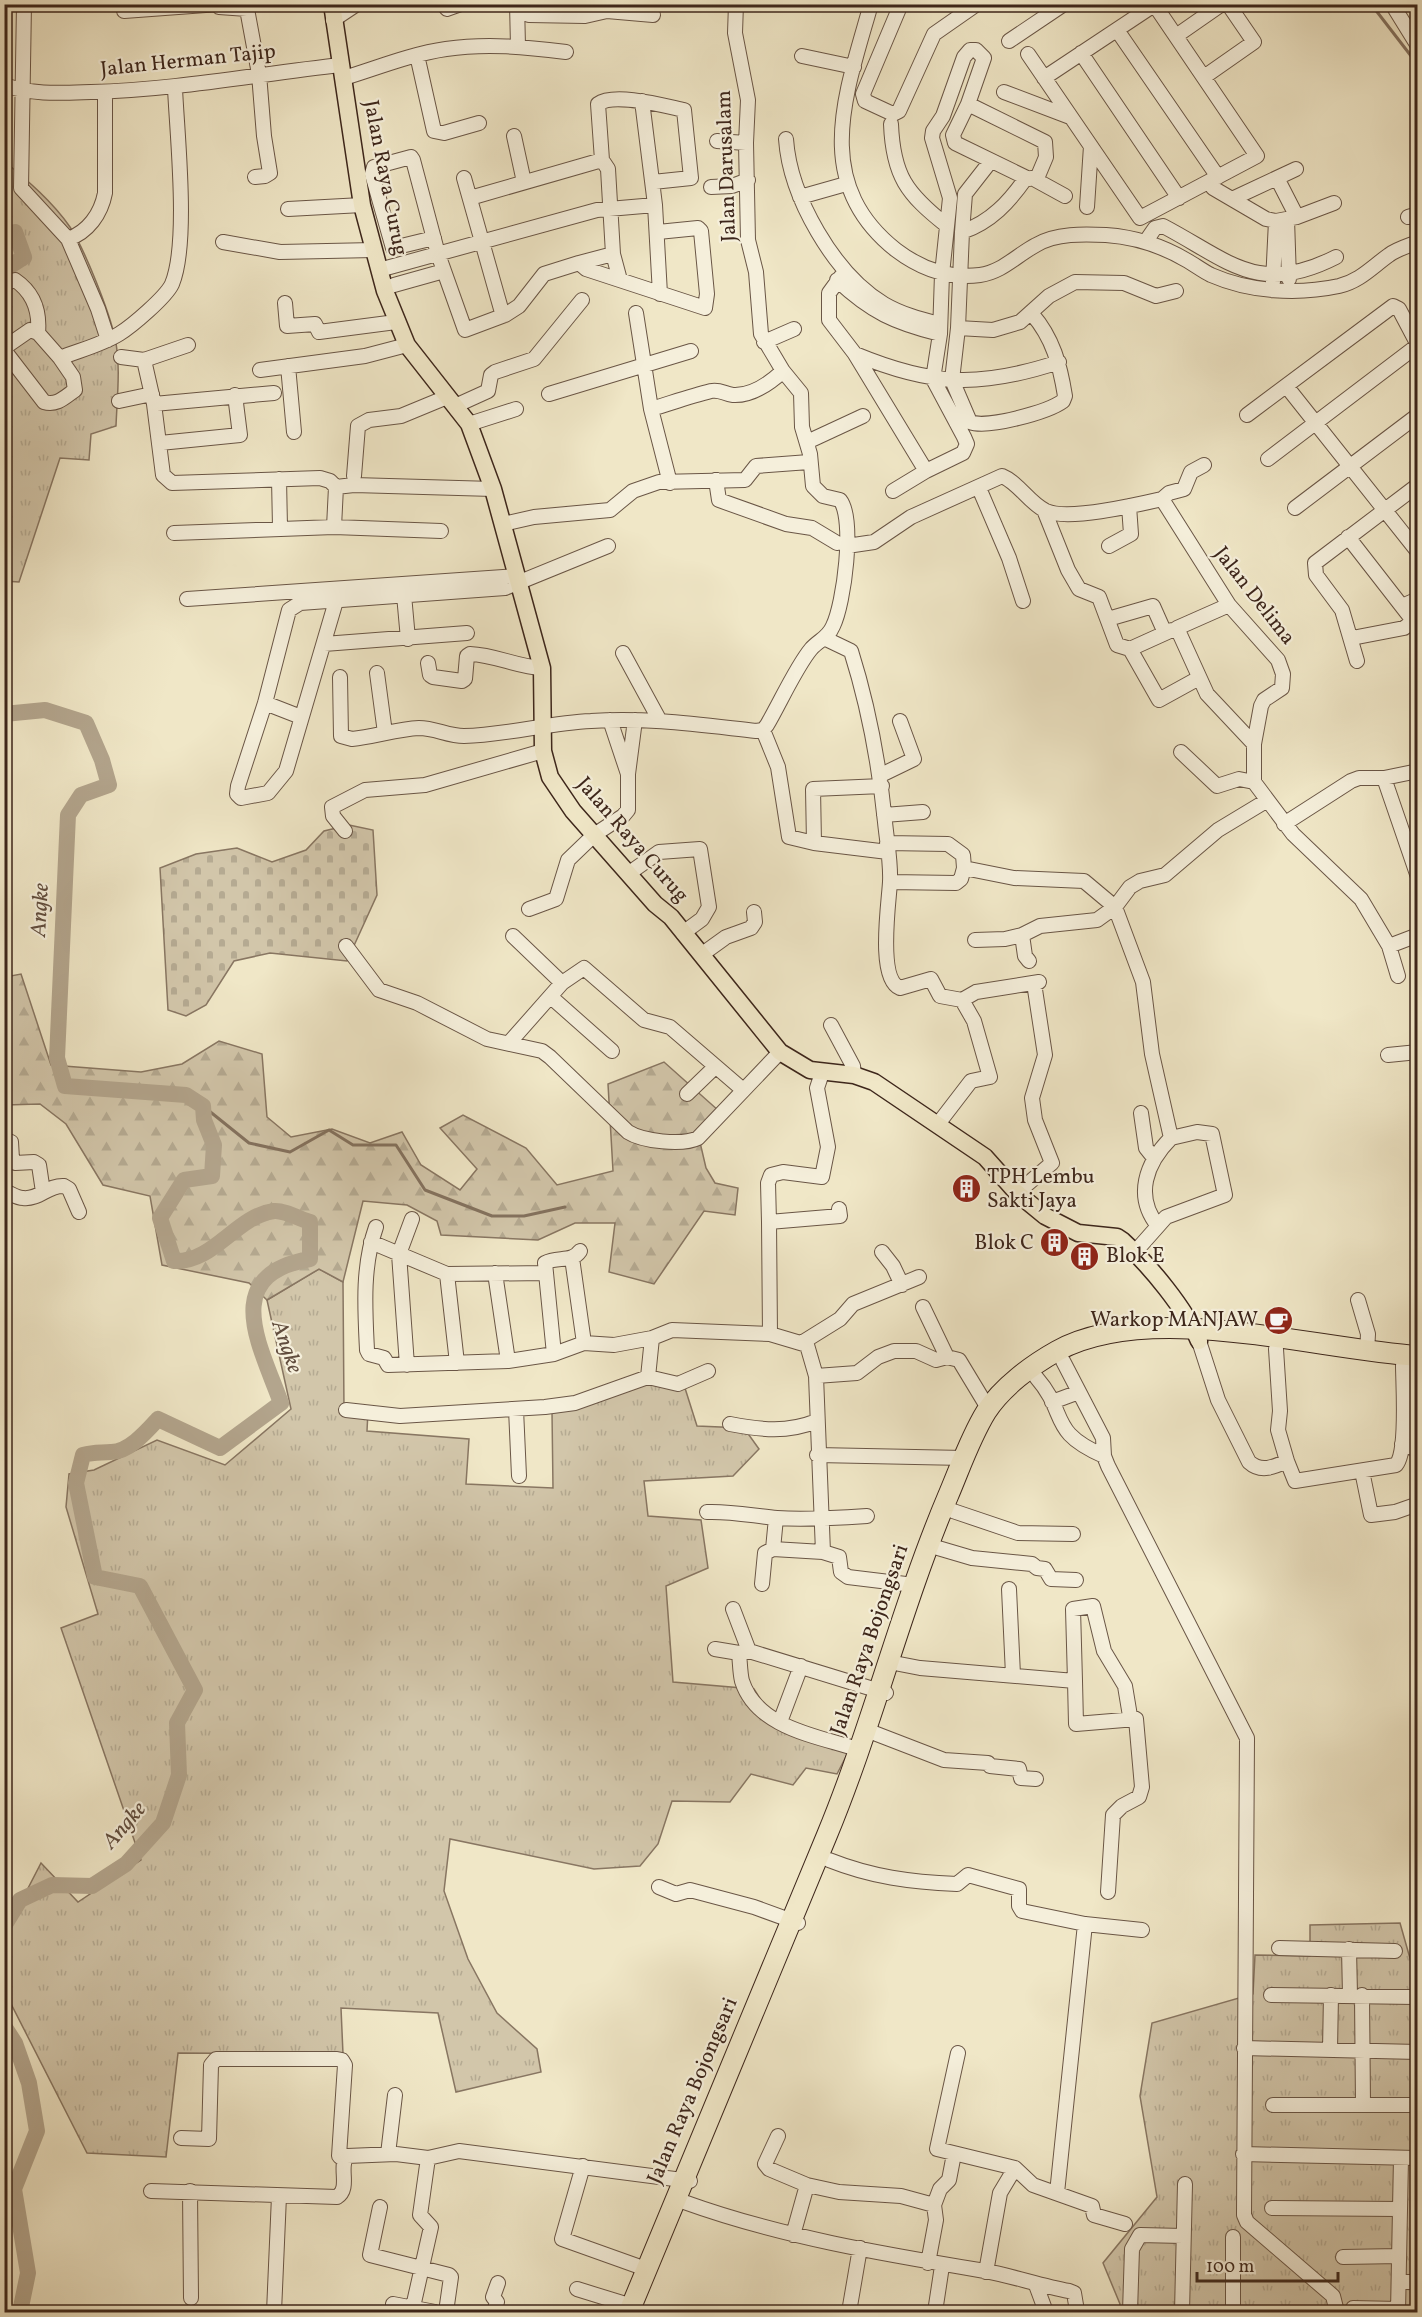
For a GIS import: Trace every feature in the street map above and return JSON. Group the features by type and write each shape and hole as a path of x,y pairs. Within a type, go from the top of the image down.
{"highway":[{"name":"Jalan Raya Bojongsari","path":"893,1664 914,1585 964,1458 988,1408 1024,1373 1057,1351 1087,1338 1125,1329 1367,1352 1413,1362"},
{"name":"Jalan Raya Bojongsari","path":"633,2310 646,2269 687,2181 795,1922 857,1749 883,1692 953,1511 988,1433 999,1415 1036,1377 1062,1361 1091,1348 1123,1339 1197,1335 1276,1349 1413,1362"},
{"name":"Jalan Raya Bojongsari","path":"795,1922 828,1860 874,1733 883,1692"},
{"name":"Jalan Raya Bojongsari","path":"633,2310 684,2202 687,2181"}],"main road":[{"name":"Jalan Raya Curug","path":"333,12 362,205 379,270 396,322 407,345 469,424 493,489 542,668 543,751 550,777 559,792 628,874 683,933 780,1052 802,1066 822,1073 854,1075 874,1082 993,1163 1017,1193 1045,1216 1071,1231 1117,1237 1135,1252 1197,1335"}],"street":[{"path":"24,4 21,188 68,239 98,309 108,340"},
{"path":"333,12 357,4"},
{"path":"443,4 447,9 461,4"},
{"name":"Jalan Darusalam","path":"736,4 735,33 748,100 746,143 748,240 756,272 760,334 783,371 801,393 802,427 807,442 815,490 823,496 840,500 844,505 837,614 826,639 811,649 763,730"},
{"path":"872,4 854,67 843,138 846,184 864,215 886,241 916,264 942,274 959,276 989,273 1036,245 1058,237 1107,235 1146,242 1175,254 1204,276 1250,289 1273,282 1289,272 1322,264 1336,257"},
{"path":"901,4 863,94 865,101 893,114 899,111 934,34 977,4"},
{"path":"1009,41 1065,4"},
{"path":"1176,36 1222,4"},
{"path":"1204,77 1254,42 1228,4"},
{"path":"1392,4 1416,42"},
{"path":"1028,54 1044,78 1070,117 1140,218 1216,182 1257,156 1154,5 1044,78"},
{"path":"124,11 219,6 248,9 259,74 264,136 270,173 265,177 255,177"},
{"path":"518,7 529,15 585,16 607,11 653,15"},
{"path":"518,7 518,46"},
{"path":"1117,30 1216,182 1234,198 1266,219 1287,219 1334,203"},
{"name":"Jalan Herman Tajip","path":"4,85 34,94 175,88 259,74 343,72 465,47 518,46 566,52"},
{"path":"893,491 926,471 963,453 967,444 933,379 940,329 942,274 950,190 933,144 933,131 943,116 964,57 970,50 976,50 984,58 953,139 955,143 990,162 1030,178 1065,196"},
{"path":"1081,53 1179,198"},
{"path":"417,55 434,131 444,133 479,123"},
{"path":"802,56 854,67"},
{"path":"60,358 122,333 172,285 180,221 175,88"},
{"path":"68,239 85,231 103,204 105,193 105,92"},
{"path":"1004,93 1070,117"},
{"path":"620,280 613,254 608,169 602,160 598,104 607,101 642,101 684,110 691,178 653,182"},
{"path":"642,101 653,182 660,294"},
{"path":"962,232 980,226 1000,209 1030,178 1046,157 1045,142 968,104"},
{"path":"891,124 895,162 905,186 921,205 946,225"},
{"path":"514,136 524,182"},
{"path":"786,139 800,197 841,275 872,310 906,326 940,329"},
{"path":"717,141 746,143"},
{"path":"1087,207 1091,146"},
{"path":"434,238 393,248 372,174 374,167 411,157 434,238 438,254 465,330 505,315 519,306 544,274 613,254"},
{"path":"470,198 602,160"},
{"path":"990,162 965,194 962,232 958,328 952,380 970,422 980,424 1036,413 1063,401 1059,362 1042,325 1032,314"},
{"path":"1234,198 1296,169"},
{"path":"464,178 501,309 505,315"},
{"path":"1277,178 1287,219 1289,290"},
{"path":"711,187 732,186 748,180"},
{"path":"800,197 846,184"},
{"path":"950,190 965,194"},
{"path":"288,209 362,205"},
{"path":"379,270 610,208 655,206"},
{"path":"1273,282 1287,219"},
{"path":"1146,242 1155,228 1163,226 1222,261 1289,290 1339,286 1354,282 1390,254 1418,242"},
{"path":"579,263 586,269 701,308 706,306 701,231 698,228 657,232"},
{"path":"224,242 280,252 374,250"},
{"path":"394,285 444,271"},
{"path":"841,275 829,293 829,320 855,354 926,471"},
{"path":"4,284 15,280 23,285 39,310 38,333"},
{"path":"958,328 993,330 1020,322 1059,289 1085,280 1124,283 1156,296 1176,291"},
{"path":"354,476 358,426 369,420 401,416 488,391 491,375 534,359 582,300"},
{"path":"285,303 287,326 315,324 319,332 396,322"},
{"path":"1247,415 1393,306 1399,309 1418,345 1268,459"},
{"path":"636,313 651,410 670,483"},
{"path":"764,342 794,329"},
{"path":"26,330 38,333 73,377 75,390 57,403 44,402 4,349 26,330"},
{"path":"121,357 144,360 188,345"},
{"path":"260,370 365,356 407,345"},
{"path":"549,394 691,351"},
{"path":"855,354 888,368 933,379 952,380 1001,378 1059,362"},
{"path":"144,360 153,399 164,475 172,483 325,479 336,487 354,485 493,489"},
{"path":"288,366 294,432"},
{"path":"877,391 881,375 888,368"},
{"path":"651,410 720,390 728,394 744,395 765,385 783,371"},
{"path":"1287,387 1418,552"},
{"path":"119,401 274,393"},
{"path":"160,443 240,435 235,395"},
{"path":"469,424 516,409"},
{"path":"1295,508 1418,415"},
{"path":"807,442 863,416"},
{"path":"503,524 534,518 610,510 644,486 747,479 756,466 809,462"},
{"path":"716,480 719,500 786,524 812,528 842,545 874,542 911,516 1002,476 1044,510 1064,514 1129,506 1162,499 1169,492 1184,489 1191,472 1204,465"},
{"path":"279,479 280,527"},
{"path":"1358,661 1342,610 1314,569 1315,563 1418,485"},
{"path":"334,527 336,487"},
{"path":"979,488 1009,558 1023,600"},
{"name":"Jalan Delima","path":"1162,499 1229,605 1274,654 1283,674 1282,688 1264,700 1261,706 1254,744 1254,782"},
{"path":"1109,546 1131,534 1129,506"},
{"path":"1044,510 1068,570 1079,588 1099,597 1117,645 1130,649 1229,605"},
{"path":"174,532 280,527 441,531"},
{"path":"1348,537 1411,618 1409,626 1352,638"},
{"path":"336,600 286,771 276,785 264,794 241,798 237,790 265,703 289,610 300,603 336,600 404,595 505,588 518,579 608,546"},
{"path":"188,599 518,579"},
{"path":"404,595 408,639"},
{"path":"1402,606 1418,599"},
{"path":"1108,619 1153,606 1171,630 1212,699 1254,744"},
{"path":"324,644 467,633"},
{"path":"826,639 850,651 868,709 881,781 890,882 885,942 895,986 900,988 931,979 943,997 962,1000 976,992 1037,982 1045,1055 1032,1098 1035,1120 1052,1163 1017,1193"},
{"path":"1130,649 1159,700 1199,678"},
{"path":"623,653 660,721"},
{"path":"428,663 430,675 433,677 462,681 465,679 467,656 470,654 502,658 521,667 542,668"},
{"path":"377,674 385,733"},
{"path":"340,676 341,736 352,739 434,728 452,735 466,736 542,725 610,720 660,721 763,730 778,767 787,833 792,838 814,843 887,848 948,844 963,855 964,868 961,879 956,883 890,882"},
{"path":"265,703 301,717"},
{"path":"610,720 628,774"},
{"path":"529,909 556,899 568,860 594,835 623,816 628,810 628,774 635,720"},
{"path":"814,843 813,789 881,781 914,759 900,721"},
{"path":"345,831 333,816 332,807 364,790 425,786 543,751"},
{"path":"1181,752 1217,786 1239,779 1254,782 1284,824 1348,885 1372,917 1389,946 1398,976"},
{"path":"1284,824 1351,781 1359,778 1384,778 1418,771"},
{"path":"1384,778 1418,877"},
{"path":"975,940 1022,935 1040,926 1096,920 1115,907 1130,887 1140,881 1165,875 1218,830 1266,801"},
{"path":"884,815 922,812"},
{"path":"628,874 659,852 696,847 700,849 709,907 702,919 683,933"},
{"path":"964,868 1014,878 1084,881 1115,907 1143,982 1152,1054 1171,1138"},
{"path":"701,955 726,937 751,928 755,922 754,912"},
{"path":"1022,935 1025,956 1029,961"},
{"path":"1389,946 1418,935"},
{"path":"513,936 562,983"},
{"path":"346,946 379,990 417,1003 482,1037 542,1051 628,1132 642,1140 695,1140 780,1052"},
{"path":"509,1043 562,983 584,968 644,1020 670,1027 742,1089"},
{"path":"552,996 612,1051"},
{"path":"938,1124 970,1080 990,1077 974,1021 962,1000"},
{"path":"831,1025 853,1066 854,1075"},
{"path":"1388,1055 1418,1052"},
{"path":"687,1094 715,1067"},
{"path":"770,1334 768,1183 771,1175 783,1172 820,1178 828,1147 817,1088 822,1073"},
{"path":"1141,1113 1145,1144 1154,1158"},
{"path":"1135,1252 1173,1212 1225,1195 1212,1134 1197,1132 1171,1138 1154,1158 1144,1201 1148,1214 1158,1226"},
{"path":"4,1138 11,1142 12,1159 15,1163 34,1162 39,1165 43,1192"},
{"path":"4,1191 22,1198 36,1197 57,1186 64,1186 69,1189 79,1212"},
{"path":"770,1222 840,1216 839,1209"},
{"path":"407,1365 399,1254 412,1219"},
{"path":"376,1227 371,1242 364,1296 367,1350 369,1354 384,1358 388,1365 508,1361 554,1354 584,1343 614,1345 652,1338 672,1330 770,1334 803,1342 809,1350 816,1376 817,1455 823,1519 823,1552"},
{"path":"371,1242 447,1274 546,1273"},
{"path":"882,1252 893,1266 902,1285"},
{"path":"554,1354 545,1263 550,1260 576,1255 584,1343"},
{"path":"495,1273 508,1361"},
{"path":"447,1274 458,1363"},
{"path":"803,1342 840,1319 853,1304 919,1277"},
{"path":"1358,1300 1368,1334 1367,1352"},
{"path":"923,1307 947,1357"},
{"path":"1197,1335 1218,1400 1249,1462 1257,1468 1263,1468 1287,1461"},
{"path":"648,1377 652,1338"},
{"path":"1276,1349 1280,1411 1278,1430 1295,1481 1396,1465 1400,1460 1413,1362"},
{"path":"816,1376 857,1373 886,1353 916,1351 936,1360 947,1357 959,1360 988,1408"},
{"path":"1062,1361 1103,1438 1104,1456 1247,1738 1243,2208 1247,2222 1333,2296 1337,2313"},
{"path":"346,1410 400,1416 575,1403 648,1377 678,1384 708,1371"},
{"path":"1036,1377 1047,1389 1068,1435 1081,1446 1104,1456"},
{"path":"1052,1402 1079,1392"},
{"path":"516,1409 519,1476"},
{"path":"730,1424 775,1431 791,1430 818,1421"},
{"path":"1402,1444 1418,1450"},
{"path":"817,1455 964,1458"},
{"path":"1362,1471 1371,1515 1395,1512 1418,1504"},
{"path":"953,1511 1018,1533 1073,1534"},
{"path":"707,1512 740,1512 776,1518 823,1519 867,1516"},
{"path":"774,1549 776,1518"},
{"path":"938,1548 972,1558 1032,1564 1037,1568 1045,1569 1050,1579 1076,1580"},
{"path":"762,1584 765,1553 774,1549 823,1552 839,1557 841,1572 848,1577 914,1585"},
{"path":"1009,1589 1013,1675"},
{"path":"1090,1605 1109,1663 1125,1686 1130,1716 1136,1719 1076,1724 1073,1610 1090,1605"},
{"path":"733,1610 744,1652 742,1681 760,1711 780,1722 857,1749"},
{"path":"715,1649 744,1652 801,1666 883,1692"},
{"path":"893,1664 1075,1681"},
{"path":"780,1722 801,1666"},
{"path":"1108,1892 1113,1815 1142,1795 1136,1719"},
{"path":"874,1733 944,1760 986,1762 990,1766 1019,1769 1021,1778 1036,1779"},
{"path":"828,1860 864,1873 930,1882 957,1884 968,1875 1019,1889 1019,1906 1022,1911 1085,1924 1142,1930"},
{"path":"659,1887 676,1894 690,1890 754,1907 795,1922"},
{"path":"1057,2193 1085,1924"},
{"path":"1279,1948 1395,1951"},
{"path":"1349,1949 1362,2051 1363,2105"},
{"path":"1271,1995 1416,1997"},
{"path":"1330,2050 1331,1995"},
{"path":"1244,2048 1418,2052"},
{"path":"958,2053 937,2149 1015,2168 1033,2185 1092,2206 1094,2215 1125,2224"},
{"path":"181,2138 209,2139 211,2065 216,2059 342,2060 345,2065 339,2156 344,2160"},
{"path":"388,2154 395,2096"},
{"path":"1273,2105 1418,2105"},
{"path":"778,2136 765,2166 807,2185 839,2192 901,2196 934,2205"},
{"path":"344,2160 353,2154 428,2157 451,2151 469,2151 687,2181"},
{"path":"928,2263 936,2220 934,2205 940,2189 949,2180 954,2154"},
{"path":"1243,2154 1416,2158"},
{"path":"413,2307 431,2227 420,2216 428,2157"},
{"path":"1353,2308 1398,2311 1401,2158"},
{"path":"152,2191 279,2196 341,2195 344,2187 344,2160"},
{"path":"583,2166 562,2240 646,2269"},
{"path":"986,2272 1000,2193 1015,2168"},
{"path":"1182,2313 1185,2184"},
{"path":"792,2235 807,2185"},
{"path":"190,2192 191,2298"},
{"path":"274,2313 279,2196"},
{"path":"684,2202 792,2235 942,2266 986,2272 1072,2292 1076,2305"},
{"path":"380,2207 370,2255 451,2277 446,2313"},
{"path":"1272,2208 1399,2209"},
{"path":"1130,2313 1132,2249 1136,2240 1140,2235 1183,2236"},
{"path":"1233,2237 1233,2313"},
{"path":"849,2313 860,2248"},
{"path":"1343,2257 1399,2256"},
{"path":"936,2313 942,2266"},
{"path":"1399,2282 1418,2282"},
{"path":"494,2313 497,2302 494,2297 498,2283"},
{"path":"1036,2285 1046,2313"},
{"path":"577,2289 633,2310"},
{"path":"393,2304 435,2313"}],"green space":[{"path":"4,161 48,200 76,237 108,312 118,360 116,426 91,434 89,460 60,458 19,582 4,581"},
{"path":"349,825 373,830 377,895 347,961 270,953 234,961 206,1005 186,1016 168,1010 160,868 196,854 237,848 272,862 306,850 324,831"},
{"path":"21,974 51,1065 141,1072 182,1064 219,1041 262,1054 267,1117 291,1137 332,1129 370,1143 402,1132 421,1165 460,1190 477,1169 440,1128 463,1115 526,1148 557,1185 613,1171 608,1084 664,1062 719,1111 699,1138 706,1168 715,1183 738,1188 735,1215 704,1211 654,1284 609,1272 615,1223 575,1223 538,1240 441,1235 437,1221 407,1205 363,1201 343,1282 319,1269 267,1300 249,1283 162,1265 150,1196 103,1185 66,1124 40,1104 5,1105 5,977"},
{"path":"319,1269 343,1282 344,1411 368,1411 367,1431 469,1439 466,1484 553,1488 552,1412 647,1380 684,1385 697,1426 744,1428 759,1449 733,1476 644,1481 648,1516 701,1520 708,1568 666,1586 673,1682 754,1689 771,1716 853,1743 837,1774 806,1768 793,1785 751,1774 730,1802 672,1801 658,1844 640,1866 594,1869 450,1839 444,1891 468,1959 497,2013 537,2049 541,2072 456,2092 438,2013 341,2008 343,2054 178,2053 166,2157 87,2153 5,1992 4,1935 41,1863 78,1902 141,1860 61,1628 98,1614 66,1507 69,1474 94,1470 157,1440 225,1465 291,1409 267,1300"},
{"path":"1400,1923 1413,1969 1418,1977 1417,2312 1117,2312 1120,2304 1103,2263 1157,2197 1140,2096 1152,2023 1253,1994 1255,1955 1310,1956 1310,1925"}],"waterway":[{"path":"1371,4 1418,65"},
{"name":"Angke","path":"4,234 15,232 24,257 4,270"},
{"name":"Angke","path":"4,714 45,710 86,723 102,760 109,785 81,795 68,815 57,1058 65,1086 186,1095 203,1106 204,1120 214,1145 212,1176 184,1180 160,1218 174,1261 188,1260 201,1255 260,1215 278,1211 310,1222 310,1259 282,1267 264,1280 255,1296 253,1315 257,1336 281,1403 220,1448 158,1419 137,1440 124,1449 83,1455 76,1483 95,1577 140,1586 195,1690 177,1723 179,1775 163,1823 126,1864 92,1886 52,1885 20,1900 4,1926"},
{"path":"203,1106 249,1143 290,1152 329,1130 353,1145 396,1145 425,1190 492,1216 524,1216 565,1207"},
{"name":"Angke","path":"4,2026 15,2043 29,2083 37,2131 14,2189 28,2273 20,2312"}],"place":[{"name":"TPH Lembu Sakti Jaya","path":"966,1189"},
{"name":"Blok C","path":"1055,1243"},
{"name":"Blok E","path":"1085,1256"},
{"name":"Warkop MANJAW","path":"1279,1320"}]}
